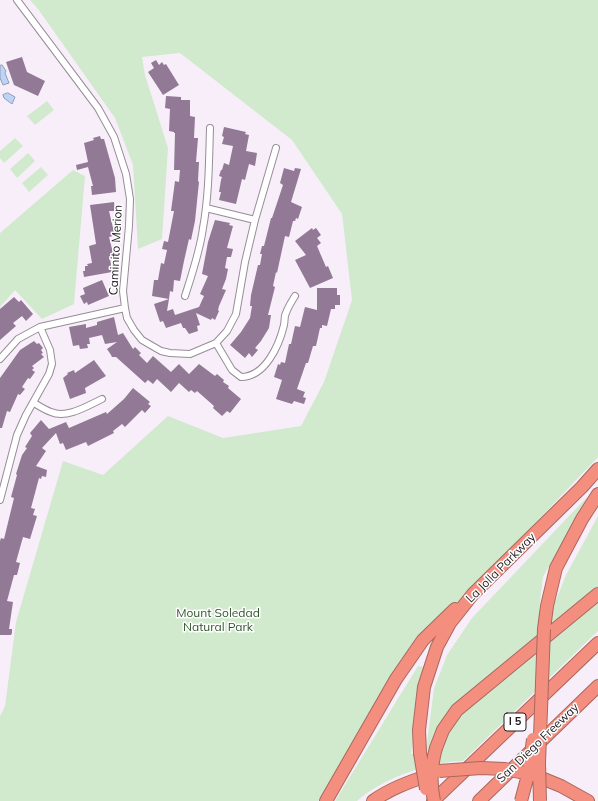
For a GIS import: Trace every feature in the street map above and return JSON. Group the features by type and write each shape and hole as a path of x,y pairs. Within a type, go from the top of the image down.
{"highway":[{"name":"La Jolla Parkway","path":"429,801 420,753 419,730 424,687 438,648 450,623 473,594 582,487 598,469"},
{"path":"540,801 539,763 544,629 547,606 556,568 582,519 598,494"},
{"path":"326,801 396,679 423,640 443,619 492,576"},
{"path":"434,801 431,782 431,769 436,748 443,730 457,710 598,594"},
{"name":"I 5","path":"434,801 598,643"},
{"path":"521,801 529,771 543,667"},
{"name":"San Diego Freeway","path":"479,801 598,686"},
{"path":"374,801 381,795 410,782 439,772 481,768 505,769 534,775 561,786 587,801"}],"street":[{"name":"Caminito Merion","path":"17,0 98,108 114,137 126,174 130,199 124,291 127,318 142,340 161,351 190,354 216,343 227,332 236,314 245,262 255,220 276,148"},
{"path":"185,296 192,276 203,229 209,165 210,128"},
{"path":"206,208 255,220"},
{"path":"216,343 232,370 241,377 246,377 262,369 276,348 284,325 285,314 295,296"},
{"path":"0,360 18,340 40,327 125,308"},
{"path":"0,500 17,434 49,374 52,364 50,350 40,327"},
{"path":"34,403 52,412 59,413 76,411 102,399"}],"green space":[{"name":"Mount Soledad Natural Park","path":"30,0 598,0 598,457 410,655 318,801 0,801 0,716 5,706 16,622 63,461 103,475 168,416 223,438 301,426 324,382 352,300 342,214 292,140 180,53 142,57 145,75 168,148 162,239 138,249 133,165 115,118 38,9"},
{"path":"47,101 54,110 35,125 27,116"},
{"path":"15,138 23,146 4,163 0,158 0,151"},
{"path":"28,153 35,161 17,178 10,169"},
{"path":"41,167 48,175 29,192 22,183"},
{"path":"73,170 85,176 74,304 42,319 15,290 0,307 0,233"},
{"path":"588,496 543,577 539,610 556,600 566,575 598,516 598,590 465,697 447,735 463,713 482,694 523,660 598,603 598,631 463,761 436,764 393,778 357,801 335,801 418,666 425,667 411,754 426,750 434,688 447,655 472,618"}],"water":[{"path":"2,65 6,71 5,73 9,83 3,85 0,78 0,66"},
{"path":"8,93 15,97 12,104 4,98 3,95"}],"building":[{"path":"22,57 27,72 45,81 38,96 14,85 6,62"},
{"path":"156,60 159,65 162,62 164,65 166,64 179,85 163,95 148,72 154,68 151,63"},
{"path":"166,96 181,97 181,100 190,100 190,116 195,117 194,138 198,138 196,162 199,162 199,182 195,221 191,240 189,239 180,281 174,280 173,292 170,291 169,299 152,296 154,280 158,280 161,263 164,264 167,250 162,249 164,241 168,242 174,211 171,211 175,181 179,182 180,170 174,170 175,133 169,131 170,109 165,108"},
{"path":"224,127 246,132 245,134 249,135 246,151 257,153 255,166 249,164 245,180 242,179 236,204 219,200 222,177 219,176 224,163 229,165 233,146 222,144"},
{"path":"100,136 101,139 104,139 115,178 116,192 92,195 91,186 93,186 88,167 77,170 76,165 88,162 84,143 94,140 93,138"},
{"path":"284,168 294,171 295,168 301,169 291,202 302,207 298,219 296,218 295,221 293,221 289,237 285,236 273,286 275,287 268,315 271,315 269,328 255,348 258,350 252,357 249,353 245,358 230,345 250,318 252,306 250,306 251,295 258,265 260,265 262,254 260,254 262,246 264,246 271,218 283,185 280,183"},
{"path":"114,202 115,211 109,211 116,235 109,237 114,257 110,258 112,272 84,277 83,271 85,271 85,266 92,263 89,246 96,244 90,205"},
{"path":"215,220 230,223 229,225 233,226 227,248 233,249 231,257 227,257 225,268 228,269 222,289 226,290 215,320 212,318 211,320 196,313 200,325 197,326 198,331 189,334 185,328 183,328 181,323 166,328 163,321 160,322 154,304 169,299 167,311 173,309 175,315 199,307 204,296 200,294 208,276 202,274 208,242"},
{"path":"312,228 313,230 316,228 321,235 317,238 321,243 317,246 326,267 328,266 333,278 310,288 295,260 306,255 295,241"},
{"path":"102,280 109,296 88,305 87,302 84,304 80,296 85,294 83,288"},
{"path":"317,288 337,288 337,295 340,295 340,305 335,305 335,309 331,309 327,326 322,325 322,328 320,328 316,346 313,346 308,363 306,363 297,389 305,392 303,397 306,398 304,404 294,401 292,404 276,399 282,380 274,377 278,364 280,365 281,362 285,363 295,326 300,327 305,307 317,310"},
{"path":"14,297 19,302 21,300 33,314 26,321 22,316 13,323 16,326 0,340 0,309"},
{"path":"114,317 118,335 123,333 133,349 135,347 141,353 139,355 147,363 153,356 171,372 179,364 189,374 199,364 215,376 217,374 224,380 223,382 229,386 228,388 241,399 230,413 227,411 222,416 213,408 214,406 197,391 195,393 191,390 189,392 179,383 171,392 157,379 153,384 148,380 145,383 116,357 112,357 107,349 117,342 105,344 102,335 89,338 90,344 87,344 88,348 80,349 79,345 73,346 69,327 86,324 86,328 97,325 97,322"},
{"path":"34,341 37,344 39,343 43,348 41,350 43,353 41,354 44,357 32,366 34,368 32,370 35,372 30,379 28,378 22,387 25,389 20,395 18,394 10,412 7,411 2,428 0,428 0,378 20,350"},
{"path":"94,360 106,376 85,388 86,393 70,399 63,378 68,374 67,373 74,370 75,373"},
{"path":"133,388 150,402 148,404 151,406 145,413 142,410 125,427 122,424 113,431 114,433 88,446 86,442 66,450 63,443 60,444 56,433 42,448 46,451 36,466 47,470 46,477 42,476 41,479 39,478 31,508 35,509 33,515 37,516 30,539 23,537 16,562 20,563 17,575 14,575 7,601 13,602 9,629 12,629 12,633 11,635 0,635 0,541 1,538 4,539 14,498 11,497 16,474 22,455 27,448 25,447 32,436 30,433 41,420 49,429 66,422 69,428 106,412 107,414 124,399"}]}
